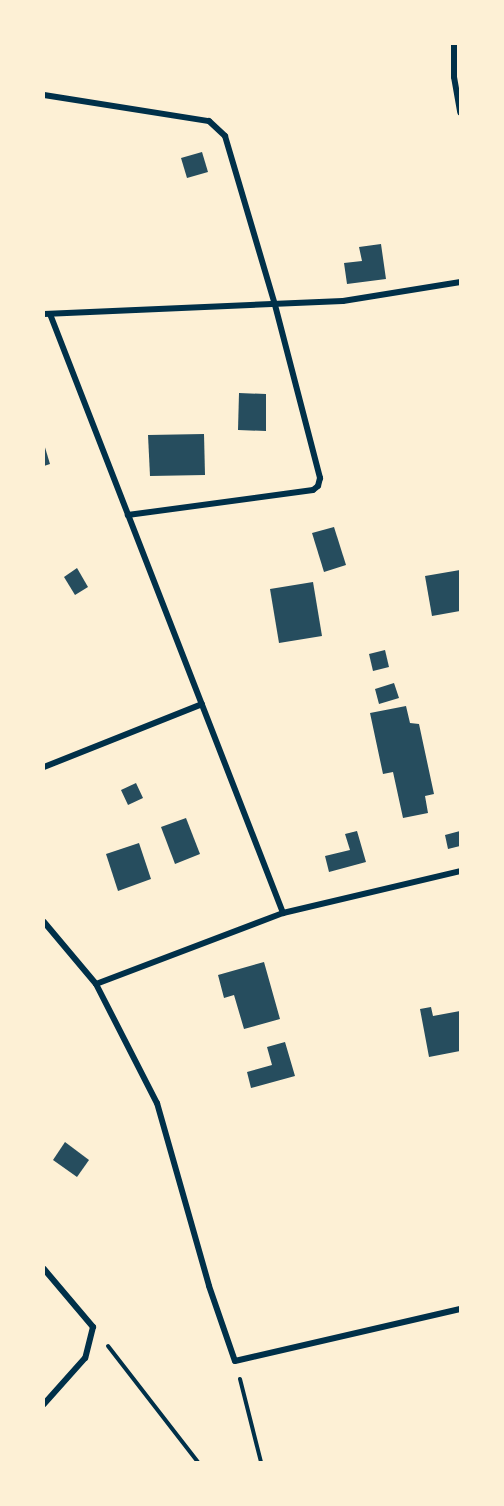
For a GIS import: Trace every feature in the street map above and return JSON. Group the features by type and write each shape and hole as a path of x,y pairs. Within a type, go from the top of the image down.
{"street":[{"path":"454,44 454,77 460,112"},
{"path":"44,95 208,121 225,136 275,305 320,478 318,486 313,490 128,515"},
{"path":"283,913 47,314 344,301 460,282"},
{"path":"44,767 202,704"},
{"path":"96,984 283,913 460,871"},
{"path":"44,922 96,984 157,1103 209,1286 235,1361 460,1310"},
{"path":"44,1269 93,1327 86,1358 44,1404"}],"path":[{"path":"93,1327 198,1462"},
{"path":"235,1361 261,1462"}],"building":[{"path":"202,152 208,172 187,178 181,158"},
{"path":"381,244 386,279 347,284 344,263 362,261 359,247"},
{"path":"239,393 266,394 266,431 238,430"},
{"path":"204,434 205,475 150,476 148,435"},
{"path":"44,444 50,464 44,466"},
{"path":"334,527 346,565 324,572 312,533"},
{"path":"77,568 88,587 75,595 64,577"},
{"path":"460,570 460,611 432,616 425,576"},
{"path":"313,582 322,636 279,643 270,589"},
{"path":"385,650 389,667 373,671 369,654"},
{"path":"394,683 399,698 379,704 375,689"},
{"path":"406,706 410,723 419,724 434,794 425,796 428,813 403,818 393,772 383,774 370,713"},
{"path":"136,783 143,798 128,805 121,790"},
{"path":"186,818 200,854 175,864 161,827"},
{"path":"357,831 366,862 329,872 325,856 350,850 345,834"},
{"path":"460,831 460,846 448,849 445,835"},
{"path":"139,843 151,879 118,891 106,854"},
{"path":"264,962 280,1019 244,1029 234,995 224,998 218,975"},
{"path":"431,1007 433,1016 460,1011 460,1051 429,1057 420,1009"},
{"path":"285,1042 295,1076 251,1088 247,1072 272,1065 267,1047"},
{"path":"65,1142 89,1160 77,1177 53,1160"}]}
